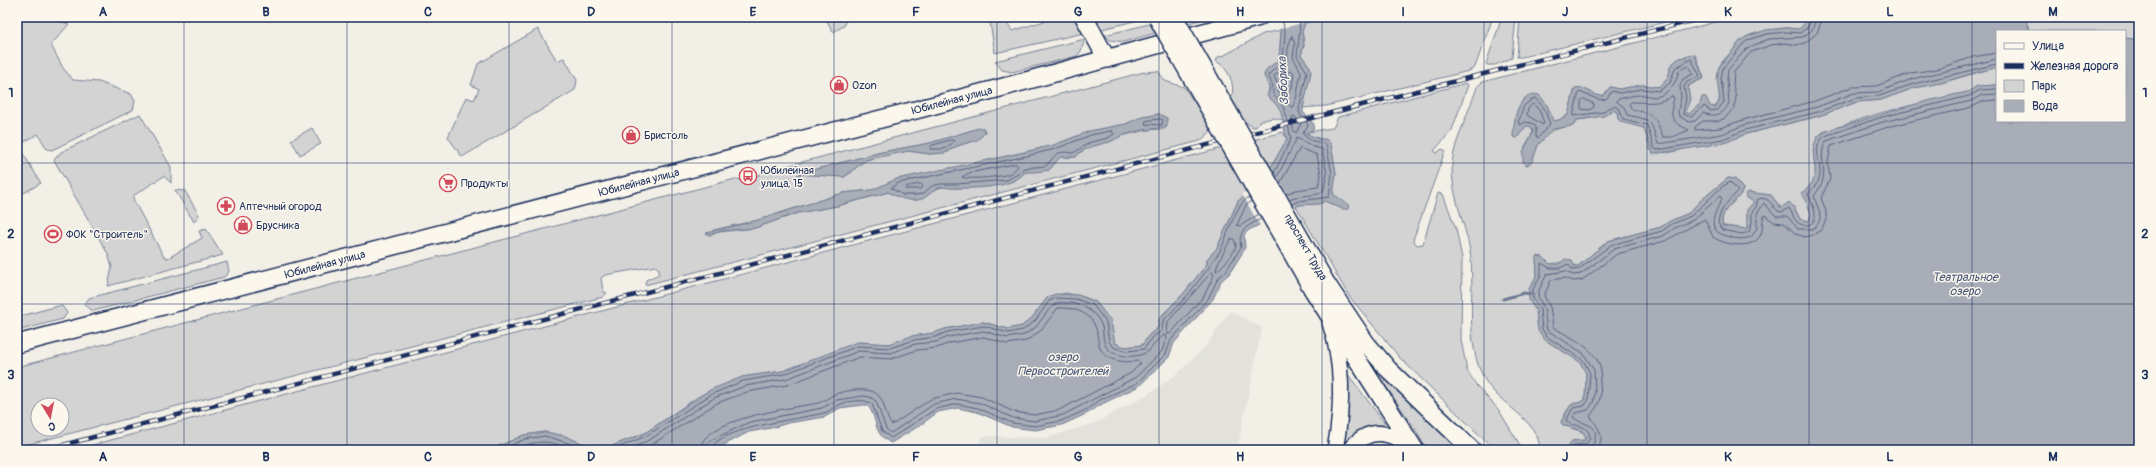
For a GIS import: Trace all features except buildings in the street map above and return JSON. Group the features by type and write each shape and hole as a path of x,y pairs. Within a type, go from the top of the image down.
{"main road":[{"path":"1084,17 1107,59"},
{"name":"проспект Труда","path":"1157,17 1320,287 1388,369 1472,450"},
{"name":"проспект Труда","path":"1174,17 1320,287 1327,312 1414,448"},
{"name":"Юбилейная улица","path":"17,344 1107,59 1249,18"}],"street":[{"path":"1327,312 1336,340 1341,383 1342,401 1335,450"},
{"path":"1350,450 1358,440 1368,435 1378,433 1391,434 1414,448"}],"shaded area":[{"path":"1230,311 1262,328 1237,450 976,450 983,436 1046,438 1095,423 1148,394 1177,374 1206,346"}],"green space":[{"path":"17,17 43,17 69,24 51,45 63,68 73,80 99,82 131,94 135,101 133,110 52,150 47,149 38,134 17,146"},
{"path":"825,17 847,17 844,26 833,32"},
{"path":"989,17 1003,17 1012,31 1048,20 1047,17 1075,17 1084,33 995,53"},
{"path":"1095,17 1151,17 1102,29"},
{"path":"1177,17 1210,17 1124,42 1110,40 1105,35"},
{"path":"1331,17 1493,17 1475,67 1469,71 1326,106 1303,108 1310,75 1310,67 1301,55 1304,46 1302,30 1305,23"},
{"path":"1502,17 1516,17 1512,58 1495,65 1487,65 1486,64"},
{"path":"1520,17 1543,20 1593,17 1686,17 1517,57"},
{"path":"1735,17 1811,17 1799,29 1786,28 1770,30 1754,34 1742,40 1720,64 1718,72 1718,102 1716,106 1712,108 1701,100 1700,104 1689,114 1686,112 1690,102 1688,88 1690,85 1704,78 1696,56 1691,54 1678,59 1670,66 1667,78 1658,87 1642,85 1619,89 1610,87 1603,96 1575,88 1568,115 1559,120 1553,121 1547,105 1541,97 1525,98 1515,117 1515,133 1517,138 1526,126 1532,128 1533,132 1524,148 1533,159 1538,145 1550,131 1576,124 1577,120 1593,118 1613,110 1617,112 1618,119 1644,128 1650,150 1668,153 1688,148 1724,143 1746,134 1819,116 1857,102 1881,100 1914,88 1941,83 1996,67 1996,85 1978,86 1968,92 1880,113 1823,132 1817,137 1813,151 1816,175 1815,180 1804,192 1811,214 1809,221 1800,219 1794,207 1781,208 1771,195 1751,193 1751,199 1754,202 1747,210 1747,229 1723,226 1723,215 1743,189 1735,179 1728,178 1700,201 1689,213 1670,221 1661,227 1608,241 1578,266 1563,262 1550,264 1543,257 1536,257 1537,275 1529,289 1529,296 1536,311 1538,330 1549,342 1580,362 1586,373 1585,400 1579,403 1573,403 1561,422 1563,425 1585,433 1585,440 1572,441 1568,447 1569,450 1540,450 1538,439 1526,421 1491,389 1485,380 1478,365 1474,350 1472,334 1472,284 1470,251 1456,198 1452,176 1452,165 1458,138 1477,87 1482,82"},
{"path":"2025,17 2139,17 2139,40 2126,38 2126,30 2028,30"},
{"path":"538,29 557,61 564,58 577,80 575,90 462,157 448,137 466,97 474,100 479,89 471,85 478,64"},
{"path":"1281,30 1279,60 1267,69 1264,75 1269,87 1269,98 1279,107 1283,120 1273,118 1260,121 1256,127 1253,127 1244,121 1215,128 1200,141 645,285 646,280 659,274 659,269 655,266 605,275 601,278 603,291 607,293 603,297 70,433 70,397 30,397 30,437 56,437 17,447 17,367 735,179 743,180 757,176 764,172 1144,72 1158,71 1165,81 1184,87 1203,115 1214,114 1223,110 1229,104 1232,96 1230,77 1225,68 1216,61 1218,57 1223,56 1263,34","holes":["1159,114 1165,129 1144,131 1120,137 1086,149 1075,157 1060,157 1049,170 1025,172 1012,181 1003,184 972,188 943,187 936,189 927,196 918,200 903,198 889,192 837,206 798,213 755,228 719,232 709,235 713,230 758,220 843,193 872,190 897,179 939,172 1054,145 1090,131 1126,124 1139,118","979,128 985,130 985,133 977,140 957,146 948,152 930,154 908,151 862,161 852,172 844,177 798,174 882,152 930,143"]},
{"path":"1085,39 1081,51 1077,56 1012,72 1002,70 995,61"},
{"path":"1466,83 1468,85 1452,130 1434,151 1437,153 1442,149 1445,151 1413,240 1417,245 1423,244 1438,193 1443,194 1456,229 1462,258 1461,340 1467,370 1476,385 1498,409 1523,450 1495,450 1400,358 1349,296 1296,206 1325,201 1336,206 1346,203 1333,195 1336,173 1332,151 1322,139 1311,136 1307,132 1333,128 1338,117"},
{"path":"140,114 171,167 171,183 164,176 133,196 134,201 164,257 168,258 202,238 199,231 206,229 223,255 108,286 112,267 108,254 54,160 61,152"},
{"path":"312,128 321,144 300,155 291,140"},
{"path":"1283,132 1287,139 1263,181 1238,201 1217,248 1207,259 1207,264 1184,293 1162,315 1158,322 1158,328 1151,333 1142,345 1125,347 1115,343 1110,321 1096,302 1084,297 1066,293 1047,298 1032,318 1022,326 1008,329 983,322 945,329 934,333 912,336 889,344 860,342 783,371 742,377 699,396 645,433 612,446 586,445 565,436 545,432 524,435 490,450 73,450"},
{"path":"21,150 41,183 17,197 17,152"},
{"path":"175,190 185,191 199,215 194,222"},
{"path":"227,262 229,272 224,277 93,311 84,305 89,298"},
{"path":"62,306 67,313 63,319 17,331 17,317"},
{"path":"1355,342 1464,450 1427,450 1414,427"},
{"path":"1344,369 1386,425 1375,425 1361,431 1342,450"}],"water":[{"name":"озеро Первостроителей","path":"1278,17 1303,17 1305,23 1302,32 1304,44 1301,55 1310,67 1311,72 1303,112 1314,124 1313,130 1306,133 1318,139 1326,139 1331,144 1336,173 1333,194 1349,205 1348,209 1342,209 1325,201 1319,204 1299,205 1249,230 1244,235 1245,247 1241,255 1229,274 1221,281 1213,299 1174,343 1169,357 1139,386 1062,425 1035,430 1012,427 977,412 958,408 938,412 919,426 891,443 880,435 871,410 867,405 863,405 840,408 825,417 788,423 749,432 714,450 490,450 524,435 545,432 565,436 586,445 600,447 612,446 645,433 710,390 742,377 783,371 857,342 889,344 912,336 934,333 945,329 983,322 1008,329 1022,326 1032,318 1047,298 1055,294 1078,295 1096,302 1111,321 1115,343 1125,347 1142,345 1149,335 1158,328 1159,319 1184,293 1207,264 1207,259 1217,248 1238,201 1263,181 1287,139 1280,111 1267,96 1270,89 1264,75 1267,69 1279,60 1281,33"},
{"path":"1811,17 2025,17 2029,29 1996,30 1996,68 1941,83 1914,88 1881,100 1857,102 1819,116 1746,134 1724,143 1653,154 1644,128 1621,122 1618,119 1617,112 1613,110 1604,116 1577,120 1573,126 1553,129 1538,145 1532,162 1526,166 1523,163 1523,152 1533,132 1532,128 1526,126 1517,138 1513,137 1513,131 1518,109 1526,97 1539,95 1547,105 1553,121 1559,120 1568,115 1575,88 1582,88 1596,95 1603,96 1610,87 1619,89 1642,85 1658,87 1664,83 1667,78 1670,66 1678,59 1694,54 1704,78 1689,85 1688,89 1690,98 1686,112 1689,114 1700,104 1702,97 1706,97 1710,106 1715,107 1720,101 1717,79 1719,67 1740,41 1746,37 1766,30 1786,28 1799,29"},
{"name":"Театральное озеро","path":"2126,38 2139,40 2139,450 1569,450 1568,447 1572,441 1585,440 1586,437 1582,431 1563,425 1561,422 1570,406 1585,400 1586,373 1580,362 1545,340 1538,330 1536,311 1529,300 1529,289 1537,275 1536,256 1543,257 1550,264 1559,264 1565,259 1572,260 1574,266 1578,266 1608,241 1661,227 1670,221 1689,213 1700,201 1728,178 1735,179 1743,189 1723,215 1723,226 1747,229 1747,210 1754,202 1747,198 1746,194 1748,192 1771,195 1781,208 1789,202 1794,207 1800,219 1809,221 1811,214 1806,200 1801,193 1809,187 1814,180 1814,149 1815,142 1820,135 1833,128 1898,109 1968,92 1977,86 1996,85 1996,122 2126,122"},
{"path":"1159,114 1167,118 1167,127 1143,130 1123,135 1110,142 1093,146 1080,152 1076,157 1060,157 1049,170 1025,172 1019,178 1002,185 973,188 943,187 936,189 923,199 918,200 907,200 888,192 837,206 798,213 755,228 722,231 709,235 706,233 758,220 843,193 872,190 897,179 1054,145 1090,131 1126,124 1139,118"},
{"path":"983,128 985,133 977,140 957,146 945,153 930,154 908,151 866,160 844,177 797,174 882,152 930,143"}],"pier":[{"path":"1276,17 1305,17 1306,22 1279,29"},
{"path":"1271,166 1296,209 1260,226 1242,194 1262,180"}],"waterway":[{"path":"1503,299 1524,293 1532,294"}],"railway":[{"path":"44,450 1280,126 1707,17"}],"place":[{"name":"Ozon","path":"839,85"},
{"name":"Бристоль","path":"631,135"},
{"name":"Юбилейная улица, 15","path":"748,176"},
{"name":"Продукты","path":"448,183"},
{"name":"Аптечный огород","path":"226,206"},
{"name":"Брусника","path":"243,225"},
{"name":"ФОК \"Строитель\"","path":"53,234"}],"water label":[{"name":"Забориха","path":"1283,81"}]}
